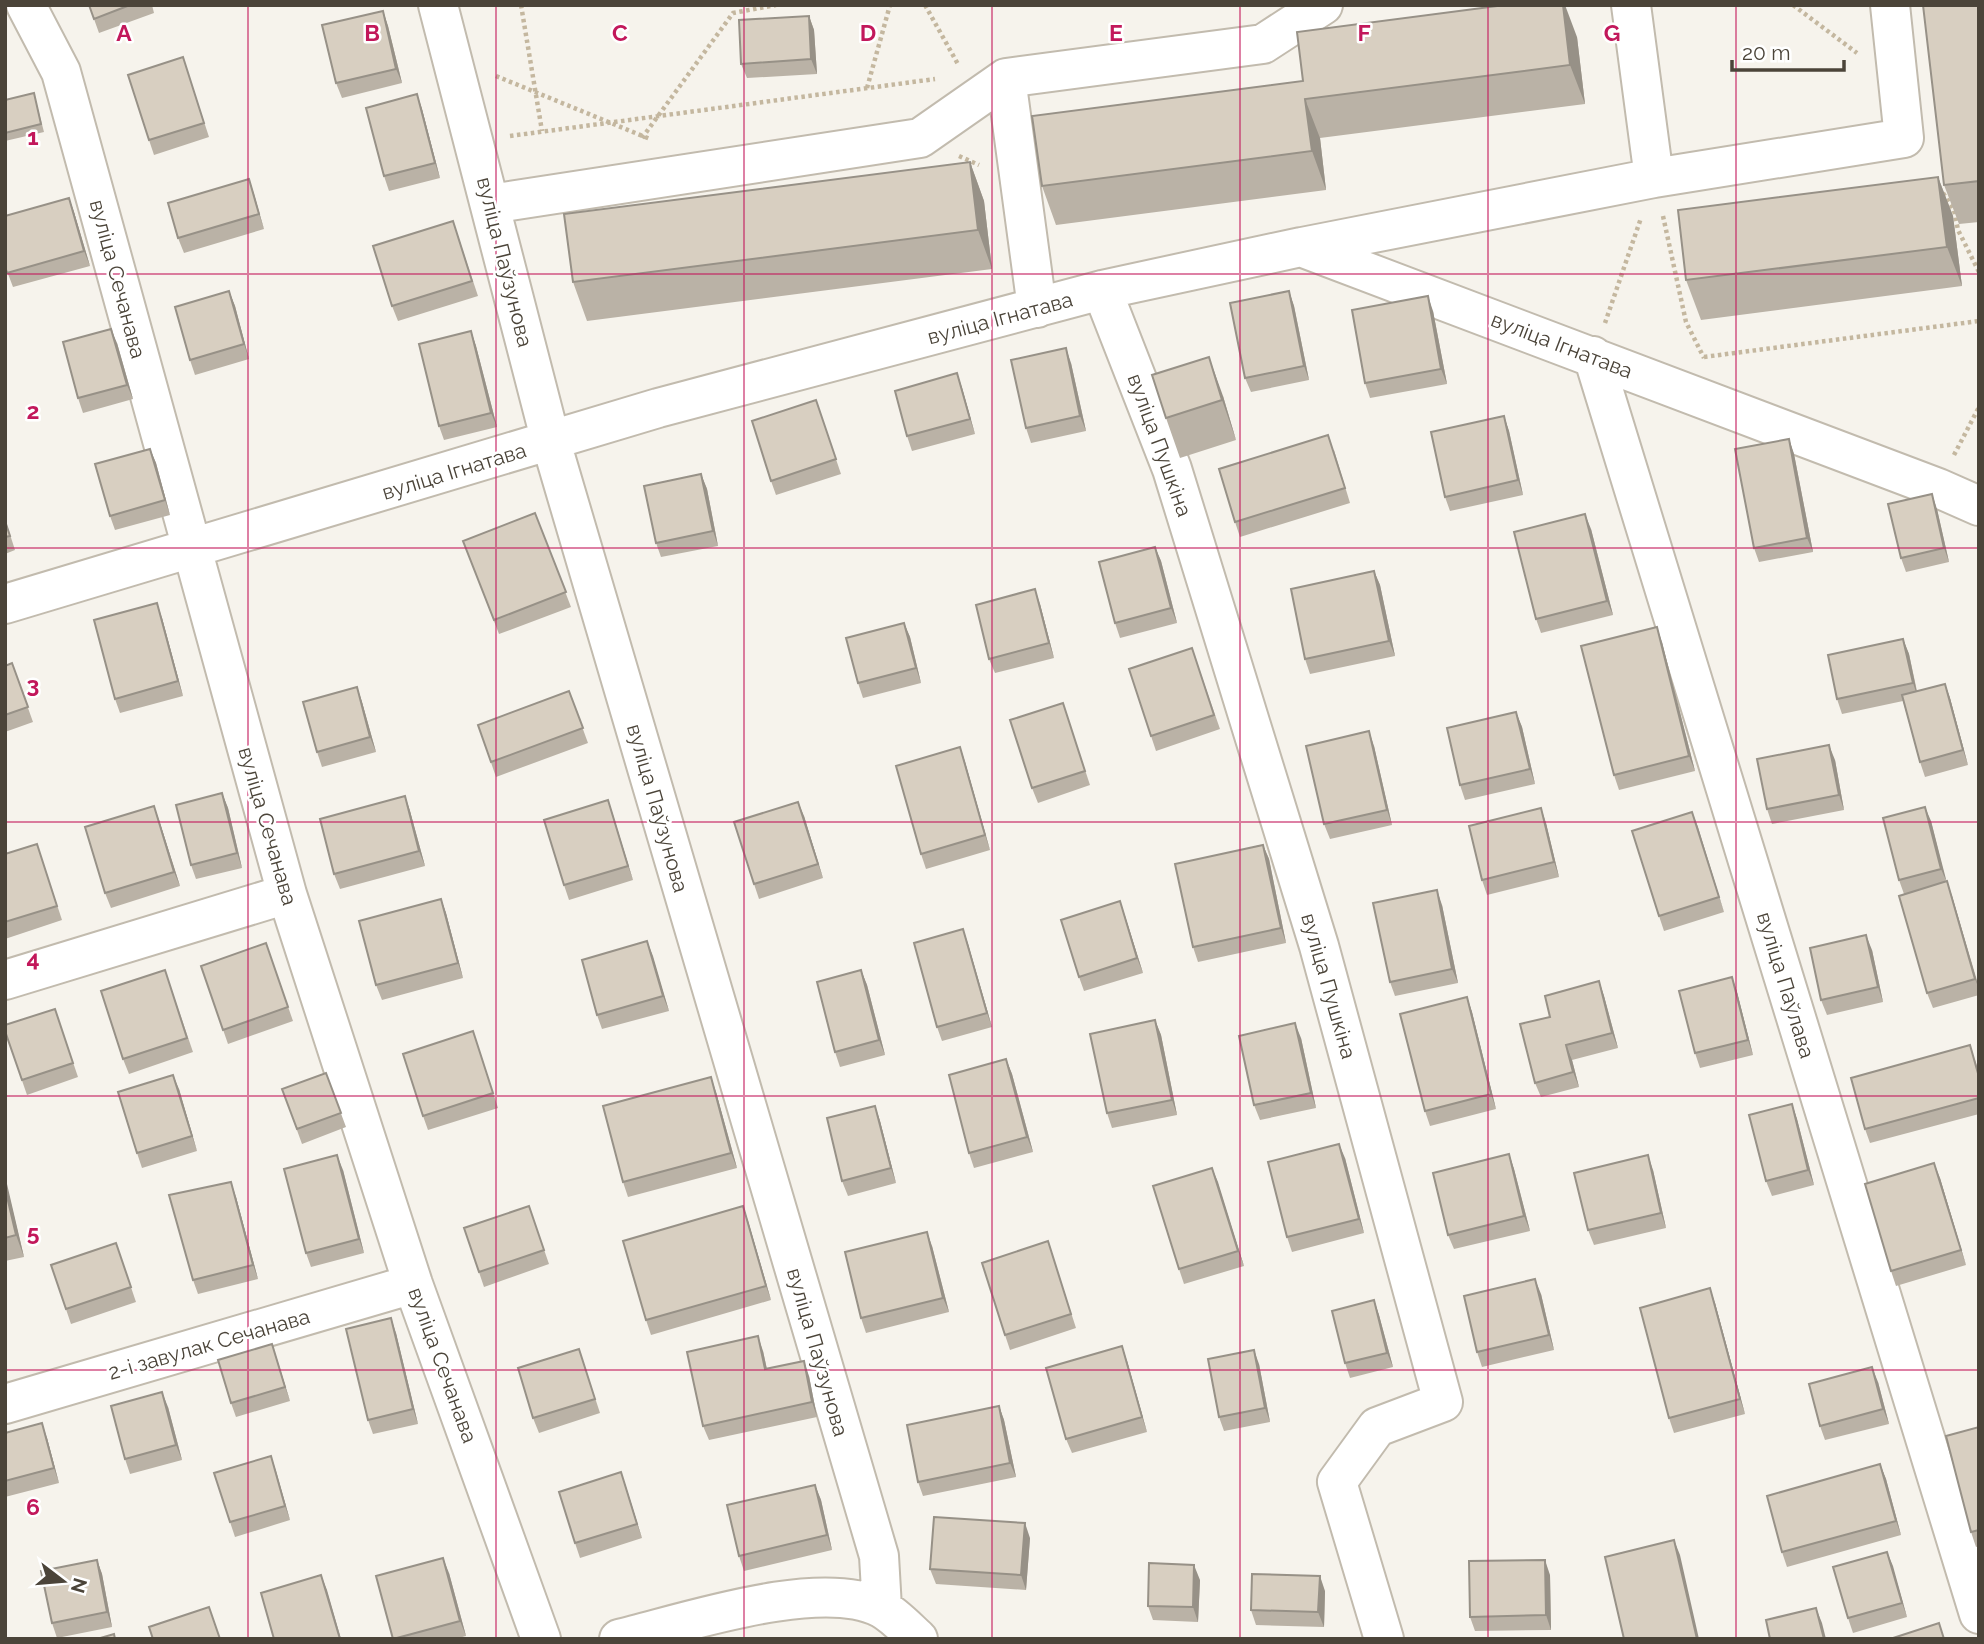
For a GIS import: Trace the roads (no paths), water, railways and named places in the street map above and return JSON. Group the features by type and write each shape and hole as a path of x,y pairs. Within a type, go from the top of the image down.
{"street":[{"name":"вуліца Сечанава","path":"26,5 61,72 287,894 413,1284 541,1639"},
{"name":"вуліца Паўзунова","path":"438,5 551,442 879,1556 882,1608"},
{"path":"490,204 920,138 1006,78 1263,44 1323,5"},
{"path":"1630,5 1654,178"},
{"path":"1301,247 1654,178 1904,138 1890,5"},
{"path":"1006,78 1037,308"},
{"name":"вуліца Ігнатава","path":"5,604 659,408 1102,290 1301,247 1593,356 1979,506"},
{"name":"вуліца Пушкіна","path":"1102,290 1172,469 1315,932 1443,1402 1377,1427 1338,1482 1384,1639"},
{"name":"вуліца Паўлава","path":"1593,356 1979,1614"},
{"path":"5,980 287,894"},
{"name":"2-і завулак Сечанава","path":"5,1404 413,1284"},
{"path":"619,1639 783,1599 846,1597 882,1608 918,1639"}]}
